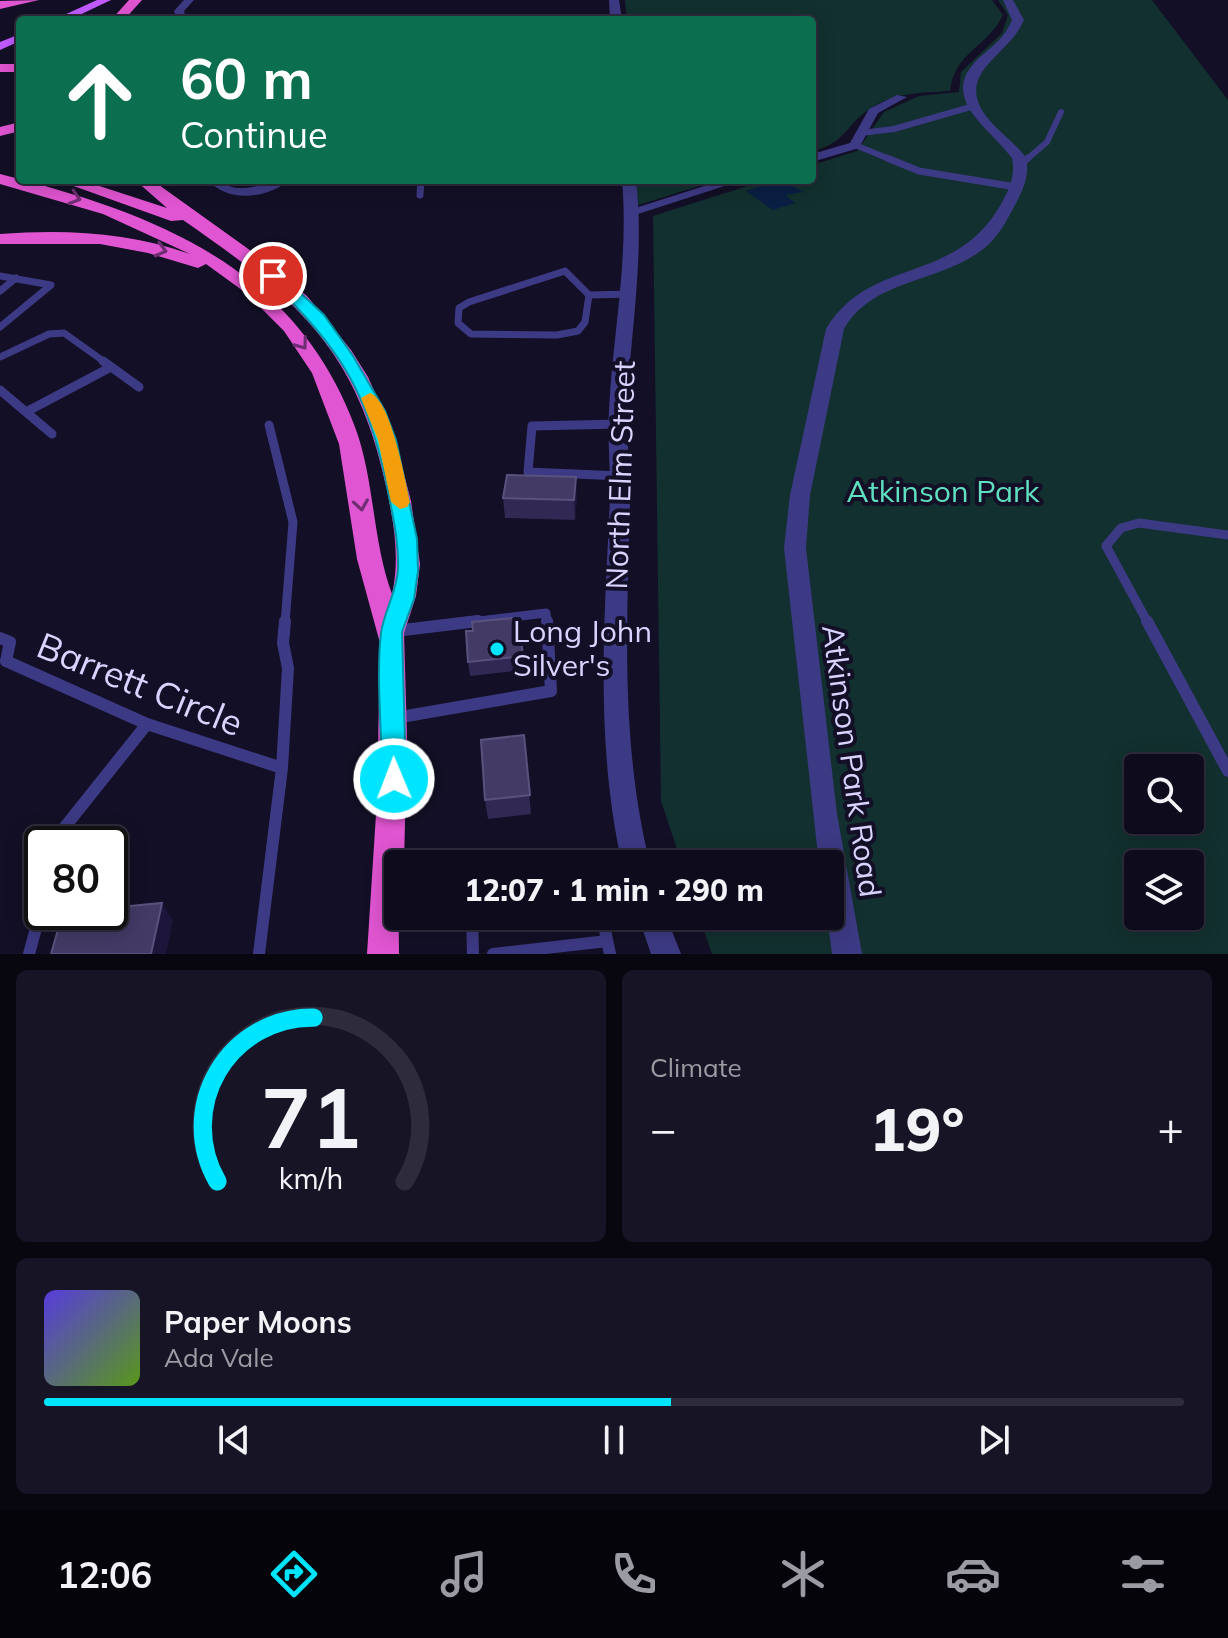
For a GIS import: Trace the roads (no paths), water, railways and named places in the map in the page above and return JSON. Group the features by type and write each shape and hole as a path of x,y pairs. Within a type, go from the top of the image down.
{"highway":[{"path":"0,5 33,0"},
{"path":"121,16 136,0"},
{"path":"20,184 71,197 135,219 195,248 251,285 315,361 339,411 353,461 375,586 392,632 393,850"},
{"path":"78,184 124,197 208,230"},
{"path":"148,184 273,276 319,318 377,411 387,440 407,539 404,599 392,632"},
{"path":"0,239 55,237 140,245 179,255 251,285"},
{"path":"383,954 388,930"}],"main road":[{"path":"55,16 92,0"},
{"path":"68,16 106,0"}],"street":[{"path":"181,16 179,11 189,0"},
{"path":"1008,0 1017,24 1009,38 971,72 974,106 986,124 1016,153 1021,164"},
{"path":"816,156 858,139 873,111 901,97"},
{"name":"Atkinson Park Road","path":"847,954 824,814 795,548 800,495 835,329 842,313 856,301 977,247 995,227 1016,187 1021,164"},
{"path":"218,184 224,189 238,191 255,190 272,184"},
{"name":"North Elm Street","path":"630,184 633,211 631,294 619,424 621,476 616,614 617,731 624,808 633,850"},
{"path":"633,211 724,184"},
{"path":"657,930 666,954"}],"lane":[{"path":"858,139 974,106"},
{"path":"1021,164 1047,142 1061,112"},
{"path":"858,139 919,171 1016,187"},
{"path":"420,195 421,184"},
{"path":"589,295 585,322 578,331 557,335 471,334 458,323 459,308 469,302 565,271 589,295 631,294"},
{"path":"0,276 51,285 0,327"},
{"path":"0,291 16,278"},
{"path":"0,357 49,334 64,333 139,387"},
{"path":"26,412 111,367"},
{"path":"0,390 52,434"},
{"path":"619,424 532,426 528,472 621,476"},
{"path":"259,954 282,768 288,668 283,643 293,522 269,425"},
{"path":"1228,535 1139,523 1121,528 1106,546 1228,771"},
{"path":"392,632 546,613 551,691 393,718"},
{"name":"Barrett Circle","path":"0,638 10,642 3,664 147,724 282,768"},
{"path":"66,826 147,724"},
{"path":"29,954 36,930"},
{"path":"472,930 473,954"},
{"path":"493,954 608,948"}],"water":[{"path":"768,184 788,184 804,192 785,195 795,203 773,210 746,191"}],"place":[{"name":"Long John Silver's","path":"497,649"}],"park label":[{"name":"Atkinson Park","path":"943,492"}]}
